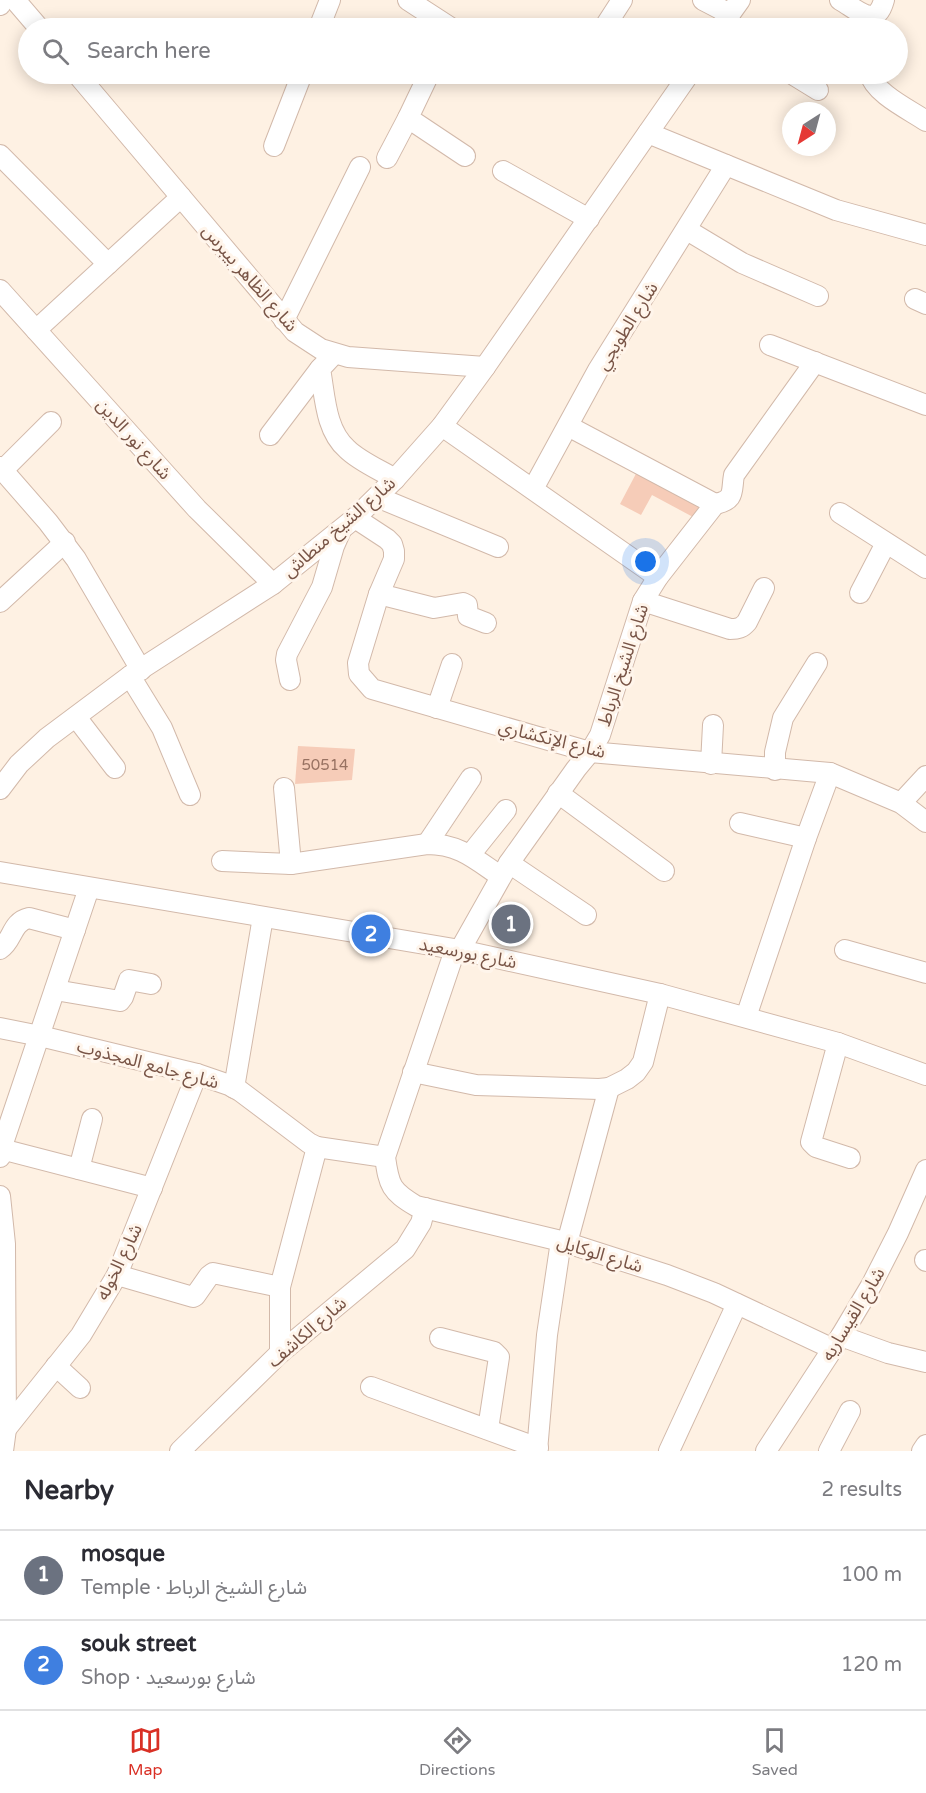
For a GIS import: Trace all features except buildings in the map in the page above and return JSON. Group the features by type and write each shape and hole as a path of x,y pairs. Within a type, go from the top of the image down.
{"street":[{"path":"0,5 3,0"},
{"path":"15,0 30,18"},
{"path":"323,18 330,0"},
{"path":"408,0 436,18"},
{"path":"610,18 622,0"},
{"path":"703,0 724,18"},
{"path":"840,0 867,15 880,13"},
{"name":"شارع الظاهر بيبرس","path":"85,84 284,320 307,342 321,350 348,357 485,367"},
{"path":"274,146 298,84"},
{"path":"387,158 424,84"},
{"name":"شارع الشيخ منطاش","path":"0,789 19,765 47,738 135,673 273,584 348,523 395,479 442,426 485,367 682,84"},
{"path":"808,84 818,90"},
{"path":"876,84 883,93 926,121"},
{"path":"408,118 465,156"},
{"path":"648,133 836,210 926,235"},
{"path":"0,155 108,264"},
{"name":"شارع الطوبجي","path":"532,489 598,370 726,165"},
{"path":"284,320 360,167"},
{"path":"503,171 589,219"},
{"path":"36,330 181,197"},
{"path":"687,230 741,263 818,296"},
{"name":"شارع نور الدين","path":"0,290 197,509 273,584"},
{"path":"770,345 926,405"},
{"path":"270,435 334,354"},
{"name":"شارع الشيخ الرباط","path":"385,1157 413,1072 458,950 504,869 600,735 643,601 658,577 715,504 730,497 734,486 734,475 815,362"},
{"path":"320,369 332,429 339,440 348,450 395,479"},
{"path":"51,422 2,468 76,559 162,728 190,795"},
{"path":"442,426 658,577"},
{"path":"568,426 715,504"},
{"path":"377,497 498,547"},
{"path":"840,513 926,568"},
{"path":"290,680 286,654 322,587 334,546 348,523"},
{"name":"شارع الإنكشاري","path":"348,523 387,539 394,551 394,559 379,594 358,663 359,674 372,689 590,752 775,770 830,773 901,803 926,822"},
{"path":"0,602 64,542"},
{"path":"860,593 886,543"},
{"path":"643,601 730,629 737,629 747,622 764,588"},
{"path":"379,594 434,609 464,603 467,605 468,616 486,623"},
{"path":"775,770 775,752 783,718 817,663"},
{"path":"437,708 452,664"},
{"path":"76,717 115,768"},
{"path":"711,764 713,725"},
{"path":"746,1017 830,773"},
{"path":"901,803 926,776"},
{"path":"427,844 471,778"},
{"path":"284,788 291,864"},
{"path":"558,793 664,871"},
{"path":"470,855 506,810"},
{"path":"740,823 806,838"},
{"path":"222,861 291,864 427,844 449,846 504,869 586,915"},
{"name":"شارع بورسعيد","path":"0,872 458,950 660,994 838,1043 926,1075"},
{"path":"89,888 1,1153 79,1169 152,1188"},
{"path":"234,1088 263,917"},
{"path":"0,949 4,947 16,924 24,919 28,918 75,930"},
{"path":"846,950 926,973"},
{"path":"55,990 120,1001 129,980 150,984"},
{"path":"413,1072 476,1085 609,1088 627,1079 643,1062 660,994"},
{"name":"شارع جامع المجذوب","path":"0,1028 197,1074 234,1088 317,1147 385,1157"},
{"path":"838,1043 811,1142 816,1148 850,1158"},
{"name":"شارع الخوله","path":"6,1429 81,1335 117,1275 197,1074"},
{"path":"371,1387 537,1449 547,1335 564,1242 609,1088"},
{"path":"79,1169 92,1119"},
{"path":"280,1353 280,1287 317,1147"},
{"name":"شارع الوكايل","path":"385,1157 388,1177 399,1195 416,1206 564,1242 675,1278 837,1343 926,1362"},
{"name":"شارع القيساريه","path":"770,1450 884,1263 926,1170"},
{"path":"0,1196 6,1429 3,1451"},
{"name":"شارع الكاشف","path":"180,1451 280,1353 405,1249 421,1223 425,1208"},
{"path":"117,1275 193,1297 213,1273 280,1287"},
{"path":"669,1451 737,1304"},
{"path":"440,1338 498,1355 488,1429"},
{"path":"56,1366 80,1388"},
{"path":"829,1451 850,1411"},
{"path":"922,1451 926,1444"}],"place":[{"name":"mosque","path":"511,924"},
{"name":"souk street","path":"371,934"}]}
